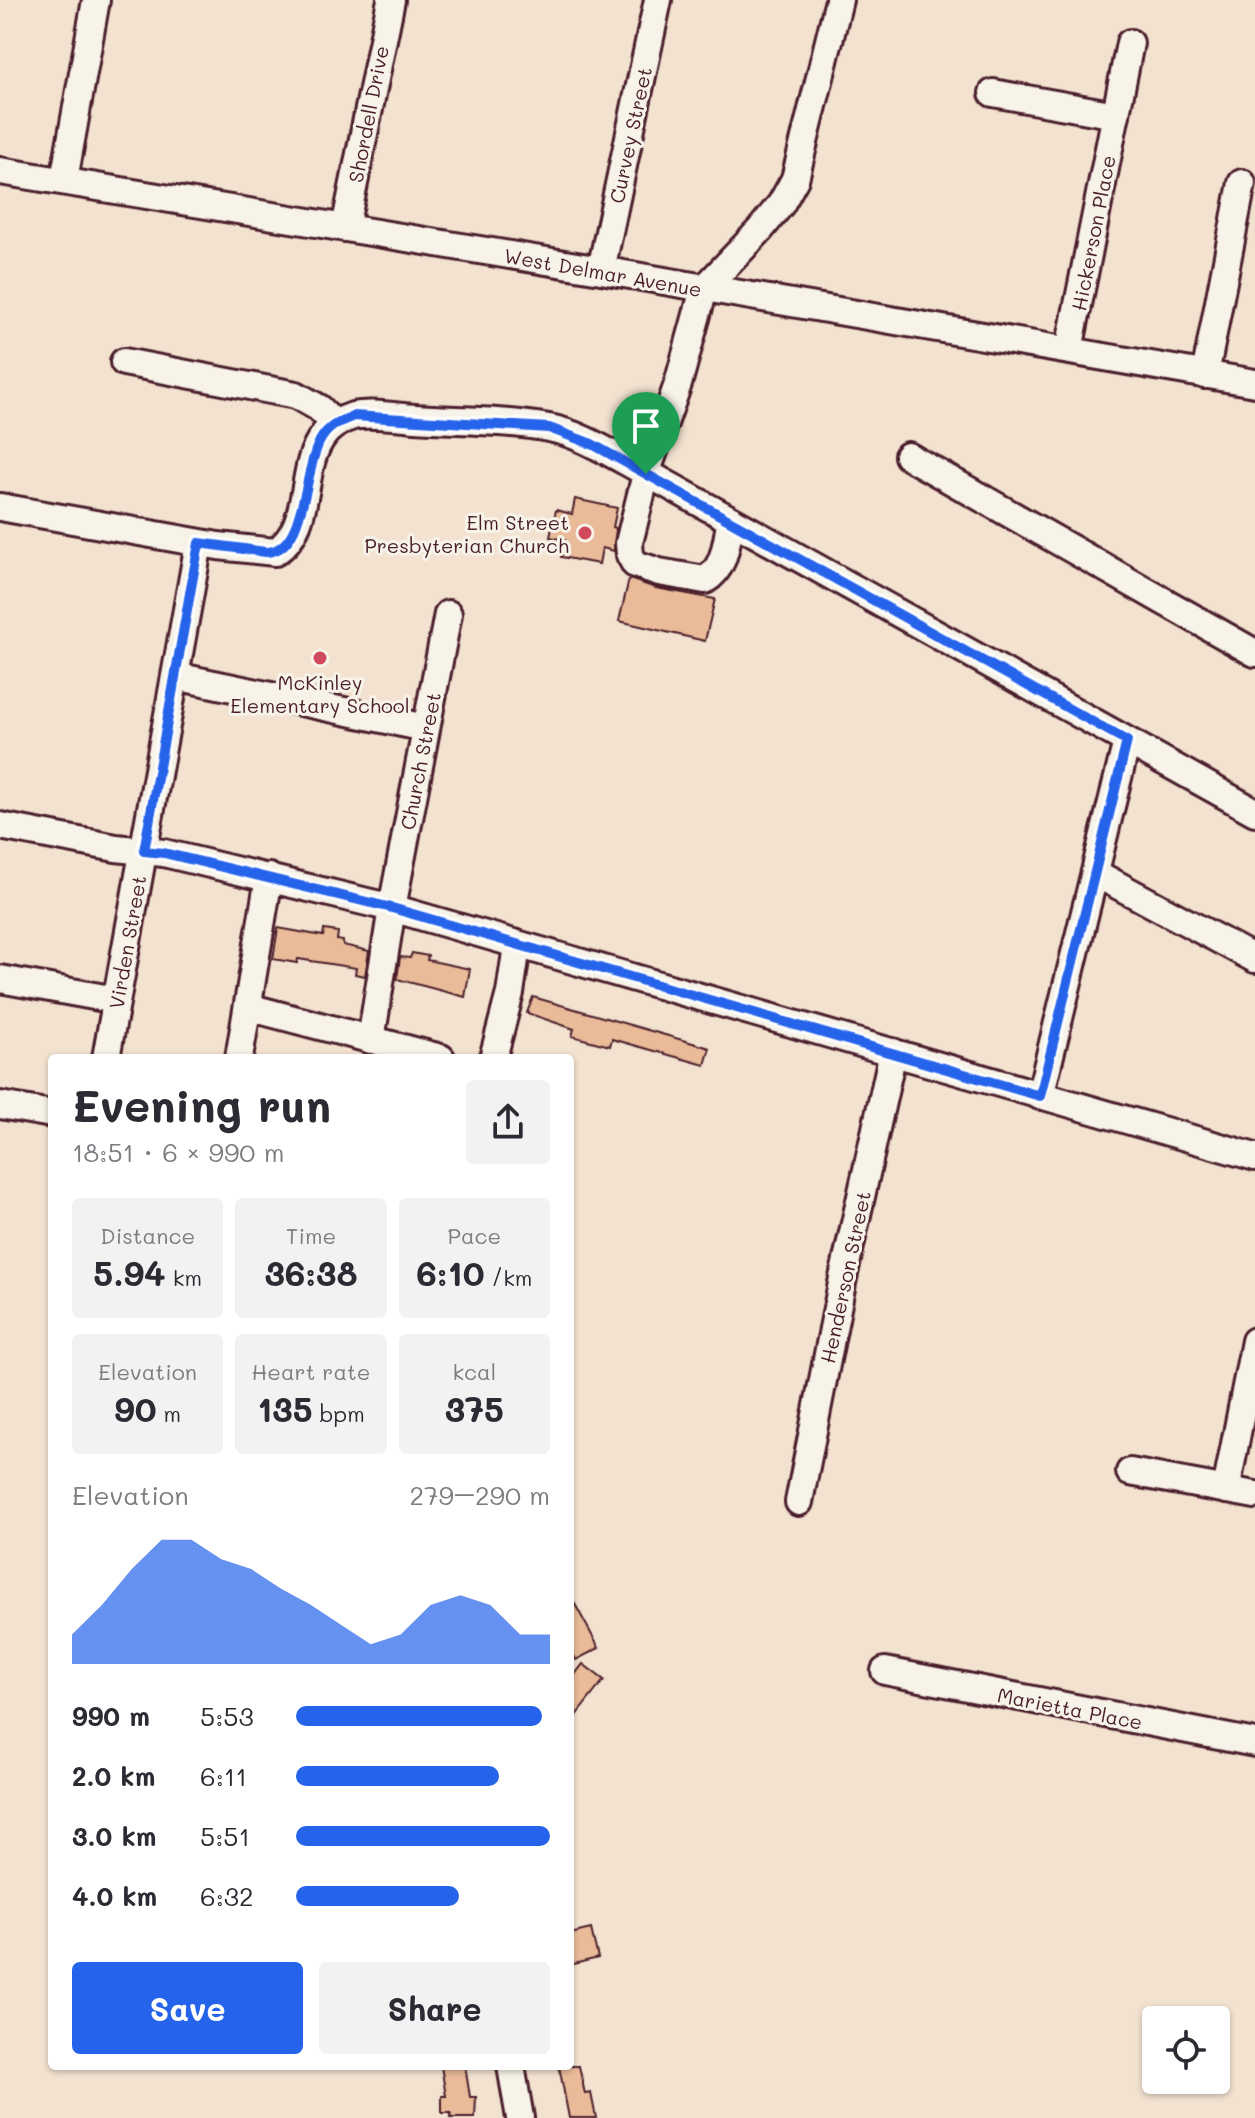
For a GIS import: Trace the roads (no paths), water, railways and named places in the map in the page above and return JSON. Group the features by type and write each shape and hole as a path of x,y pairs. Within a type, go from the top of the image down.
{"street":[{"path":"64,180 96,0"},
{"name":"Shordell Drive","path":"345,228 391,0"},
{"name":"Curvey Street","path":"601,270 658,0"},
{"path":"731,520 721,563 714,575 705,580 671,575 635,564 630,555 629,543 646,474 678,384 704,289 760,230 781,204 795,179 839,0"},
{"name":"Hickerson Place","path":"1069,350 1130,43"},
{"path":"993,93 1116,115"},
{"name":"West Delmar Avenue","path":"0,171 601,270 1255,383"},
{"path":"1205,375 1242,183"},
{"path":"124,362 296,395 319,408 335,424"},
{"path":"0,507 199,543 275,552 291,537 317,447 323,435 335,424 354,416 382,416 549,428 592,444 1255,812"},
{"path":"908,456 1255,653"},
{"name":"Virden Street","path":"107,1054 199,543"},
{"name":"Church Street","path":"371,1040 392,908 448,614"},
{"path":"175,676 426,728"},
{"path":"1040,1096 1127,741"},
{"path":"0,826 269,877 392,908 1255,1157"},
{"path":"1095,873 1255,959"},
{"path":"240,1054 269,877"},
{"path":"494,1054 510,993 517,946"},
{"path":"0,979 116,1000"},
{"path":"248,1007 425,1054"},
{"name":"Henderson Street","path":"799,1502 843,1278 893,1052"},
{"path":"0,1105 48,1113"},
{"path":"1226,1490 1255,1341"},
{"path":"1130,1472 1255,1495"},
{"name":"Marietta Place","path":"885,1671 1255,1743"},
{"path":"512,2070 520,2118"}],"place":[{"name":"Elm Street Presbyterian Church","path":"585,533"},
{"name":"McKinley Elementary School","path":"320,658"}]}
